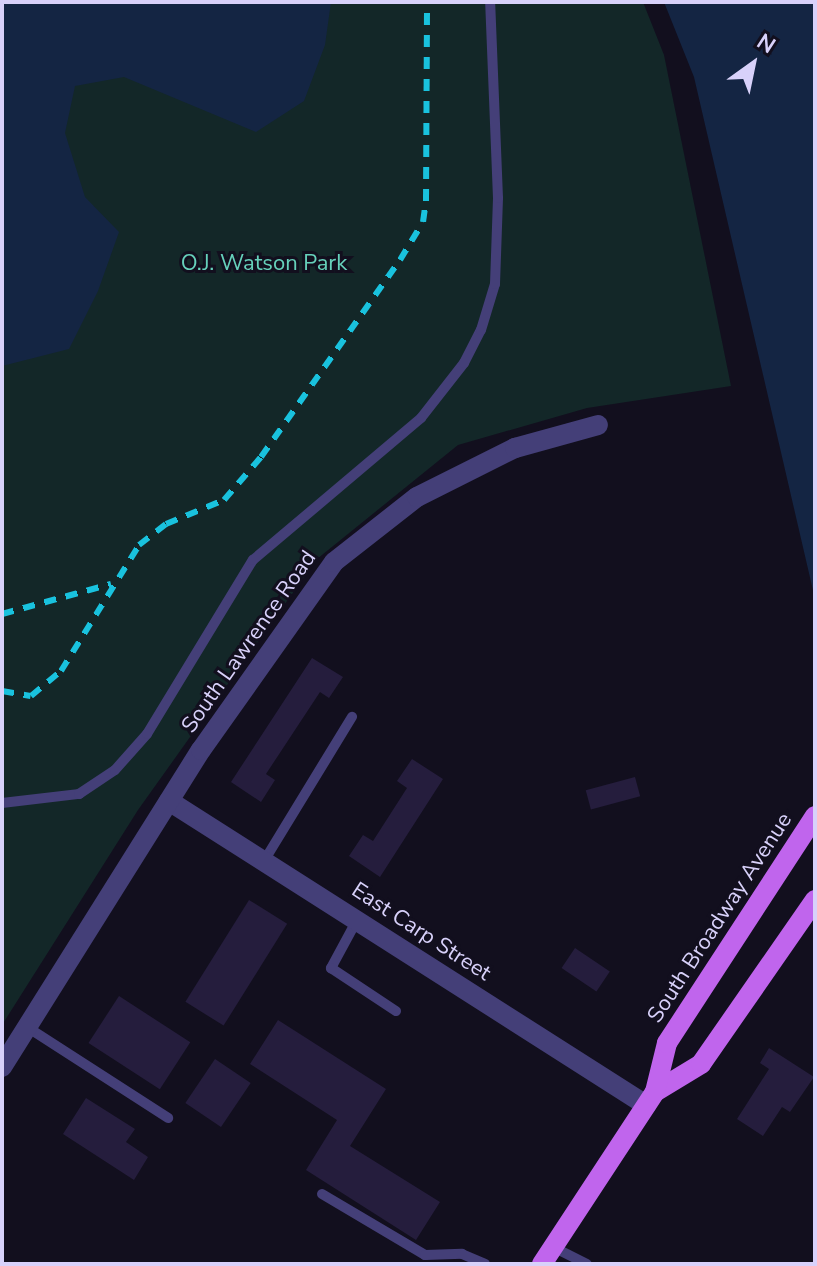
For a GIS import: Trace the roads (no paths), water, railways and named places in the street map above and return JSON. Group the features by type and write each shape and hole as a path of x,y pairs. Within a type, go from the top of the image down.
{"main road":[{"name":"South Broadway Avenue","path":"546,1255 651,1098 667,1043 815,816"},
{"name":"South Broadway Avenue","path":"651,1098 701,1064 815,900"}],"street":[{"name":"South Lawrence Road","path":"2,1067 169,801 334,562 417,497 515,448 598,425"},
{"name":"East Carp Street","path":"169,801 357,920 651,1098"}],"lane":[{"path":"2,803 79,794 115,770 147,734 253,560 421,418 464,363 495,284 498,198 490,2"},
{"path":"264,861 352,717"},
{"path":"357,920 331,968 396,1011"},
{"path":"27,1027 168,1118"},
{"path":"322,1194 425,1255 462,1254 485,1264"},
{"path":"546,1255 587,1264"}],"water":[{"path":"2,2 331,2 325,45 304,101 256,132 124,77 75,86 65,133 85,197 119,232 98,291 69,349 2,366"},
{"path":"664,2 815,2 815,599 694,77"}],"railway":[{"path":"2,691 31,696 61,671 139,545 166,524 224,500 261,457 400,260 423,222 426,201 427,2"},
{"path":"2,614 111,584"}],"park label":[{"name":"O.J. Watson Park","path":"264,264"}]}
